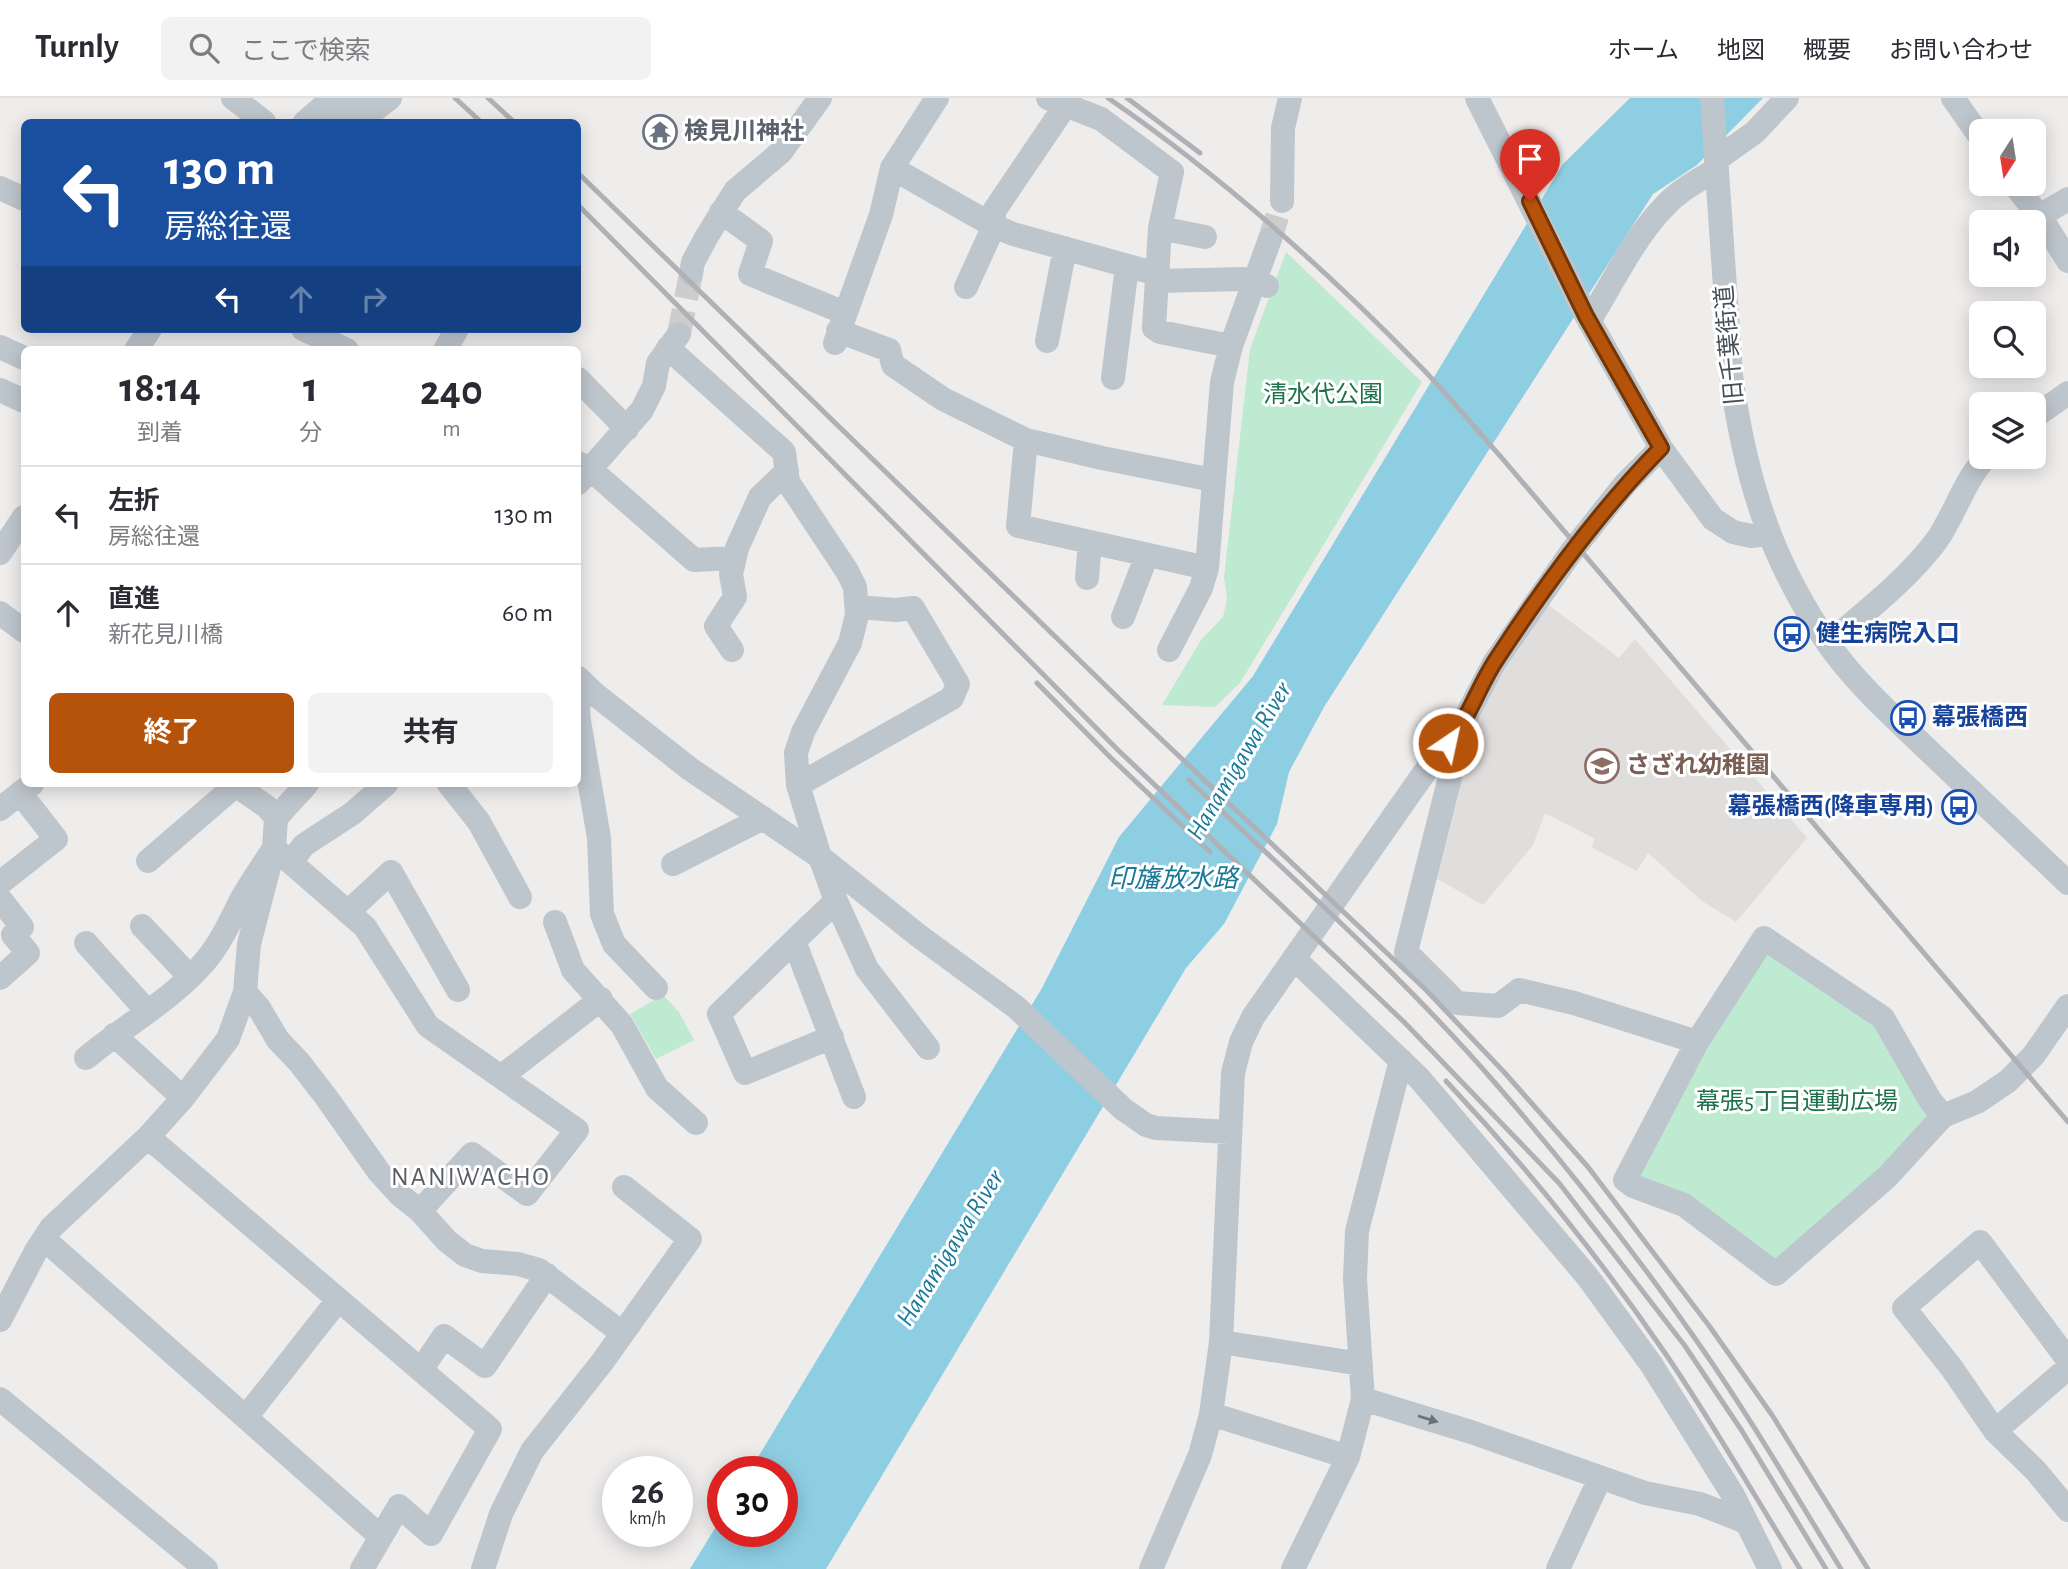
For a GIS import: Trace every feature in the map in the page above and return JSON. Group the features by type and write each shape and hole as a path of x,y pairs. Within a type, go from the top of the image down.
{"street":[{"path":"233,98 260,119"},
{"path":"308,119 332,98"},
{"path":"338,119 364,98"},
{"path":"363,119 390,98"},
{"path":"691,274 694,262 720,212 735,191 781,152 820,98"},
{"path":"839,329 881,215 892,168 937,98"},
{"path":"1282,201 1283,128 1290,98"},
{"path":"1477,98 1588,318 1661,448 1713,519 1733,532 1751,536 1768,534"},
{"name":"旧千葉街道","path":"1712,98 1731,375 1750,479 1768,534 1828,644 1888,712 2068,883"},
{"path":"1588,318 1647,227 1664,206 1716,160 1755,132 1787,98"},
{"path":"1953,98 1969,121"},
{"path":"967,287 994,226 994,211 1056,102 1101,119 1172,172 1160,228 1154,328 1160,332 1231,346"},
{"path":"892,168 1013,234 1157,277 1243,279 1261,284"},
{"path":"0,188 21,198"},
{"path":"2023,196 2034,210"},
{"path":"2046,212 2068,199"},
{"path":"720,212 761,241 750,274 839,329 889,350 893,365 943,399 1026,440 1114,461 1213,480"},
{"path":"2046,227 2068,261"},
{"path":"1160,228 1205,237"},
{"path":"1169,650 1201,588 1208,568 1222,382 1231,346 1261,284 1270,239"},
{"path":"1047,341 1065,248"},
{"path":"1112,377 1127,266"},
{"path":"311,333 339,346"},
{"path":"735,558 694,560 582,472 627,429 642,410 654,386 658,363 674,341 785,452 788,482 855,587 857,615 850,643 803,732 796,754 798,785 836,901 867,969 928,1048"},
{"path":"0,346 21,356"},
{"path":"581,382 627,429"},
{"path":"0,390 21,400"},
{"path":"2046,408 2068,393"},
{"path":"1026,440 1018,526 1208,568"},
{"path":"1151,1569 1200,1455 1211,1414 1221,1342 1233,1073 1241,1042 1253,1017 1436,756 1459,730 1494,663 1572,551 1625,484 1661,448"},
{"path":"1828,644 1910,572 1938,538 1978,469"},
{"path":"732,650 716,626 735,597 730,574 760,497 787,471"},
{"path":"0,553 21,522"},
{"path":"1087,578 1090,542"},
{"path":"1124,617 1147,555"},
{"path":"798,785 953,698 958,684 913,608 896,610 857,607"},
{"path":"0,613 21,629"},
{"path":"581,682 690,769 820,857 919,936 1016,1007 1123,1109 1146,1125 1156,1128 1230,1132"},
{"path":"1459,730 1450,777 1406,952 1457,1003 1498,1006 1520,990 1574,1003 1697,1042"},
{"path":"581,733 599,838 603,914 614,944 656,988"},
{"path":"148,861 233,787"},
{"path":"2,1313 51,1228 148,1137 183,1098 228,1039 245,992 249,944 282,855 276,818 267,807 238,787"},
{"path":"276,818 304,787"},
{"path":"86,1058 190,977 217,946 282,855 304,845 353,813 383,787"},
{"path":"451,787 479,822 520,897"},
{"path":"0,808 26,789 56,839 0,883"},
{"path":"673,864 763,818"},
{"path":"282,855 365,927 428,1026 577,1130 527,1194 472,1154 420,1211"},
{"path":"349,911 391,873 458,990"},
{"path":"0,899 22,927 13,934 28,953 0,978"},
{"path":"832,1037 745,1073 719,1014 836,901"},
{"path":"555,922 573,970 622,1025 657,1088 696,1124"},
{"path":"142,926 190,977"},
{"path":"1943,1116 1930,1100 1883,1018 1764,938 1697,1042 1625,1180 1633,1186 1684,1205 1776,1274 1887,1177 1943,1116 1977,1102 2008,1081 2033,1056 2068,1006"},
{"path":"794,941 854,1097"},
{"path":"86,943 147,1011"},
{"path":"1302,966 1419,1078 1587,1276 1651,1364 1734,1496 1770,1569"},
{"path":"245,992 260,1008 278,1040 326,1097 379,1172 447,1241 465,1255 482,1261 518,1264 539,1270 622,1333"},
{"path":"502,1076 601,999"},
{"path":"114,1035 183,1098"},
{"path":"1293,1569 1348,1457 1363,1399 1354,1279 1357,1231 1401,1060"},
{"path":"148,1137 490,1429 431,1534 399,1506 362,1569"},
{"path":"483,1569 501,1514 532,1451 690,1238 624,1187"},
{"path":"44,1239 381,1537"},
{"path":"2068,1360 1980,1242 1904,1308 1951,1367 1995,1431 2036,1471 2068,1510"},
{"path":"421,1370 444,1336 485,1366 547,1275"},
{"path":"246,1417 338,1300"},
{"path":"1221,1342 1360,1364"},
{"path":"1995,1431 2068,1368"},
{"path":"0,1399 206,1569"},
{"path":"1363,1399 1471,1432 1644,1493 1700,1504 1746,1522"},
{"path":"1211,1414 1348,1457"},
{"path":"1558,1569 1600,1478"}],"shaded area":[{"name":"さざれ幼稚園","path":"1542,600 1619,658 1635,639 1807,838 1736,922 1702,901 1648,853 1637,871 1591,847 1595,839 1545,813 1533,845 1483,905 1432,876 1471,718"}],"green space":[{"name":"清水代公園","path":"1286,252 1422,382 1240,683 1215,707 1162,705 1201,640 1223,617 1227,599 1224,577 1250,349"},
{"name":"幕張5丁目運動広場","path":"1762,950 1880,1022 1930,1114 1930,1122 1782,1264 1636,1181 1706,1037"},
{"path":"663,995 679,1012 694,1040 656,1059 630,1014"}],"water":[{"name":"印旛放水路","path":"1630,98 1763,98 1697,165 1653,194 1324,707 1289,772 1277,824 1224,924 1186,968 826,1569 690,1569 707,1541 707,1547 798,1547 798,1456 759,1456 1042,988 1119,837 1253,676 1563,164"}],"tunnel":[{"path":"1270,239 1282,201"},
{"path":"679,334 691,274"}],"railway":[{"path":"455,98 478,119"},
{"path":"488,98 511,119"},
{"path":"1108,98 1190,158 1268,222 1344,291 1427,373 2068,1122"},
{"path":"1127,98 1200,153"},
{"path":"581,176 1142,721 1426,990 1504,1072 1588,1167 1710,1327 1772,1415 1868,1569"},
{"path":"581,208 1118,750 1404,1022 1559,1183 1685,1346 1742,1431 1826,1569"},
{"path":"1037,683 1210,852"},
{"path":"1189,780 1423,1004 1548,1145 1623,1240 1714,1365 1841,1569"},
{"path":"1446,1081 1533,1179 1640,1317 1700,1406 1800,1569"}],"place":[{"name":"検見川神社","path":"660,132"},
{"name":"健生病院入口","path":"1792,634"},
{"name":"幕張橋西","path":"1908,718"},
{"name":"さざれ幼稚園","path":"1602,766"},
{"name":"幕張橋西(降車専用)","path":"1959,807"}],"district":[{"name":"NANIWACHO","path":"471,1177"}],"route":[{"path":"1448,743 1459,730 1494,663 1572,551 1625,484 1661,448 1586,316 1530,201"}],"water label":[{"name":"Hanamigawa River","path":"1239,761"},
{"name":"Hanamigawa River","path":"950,1248"}]}
